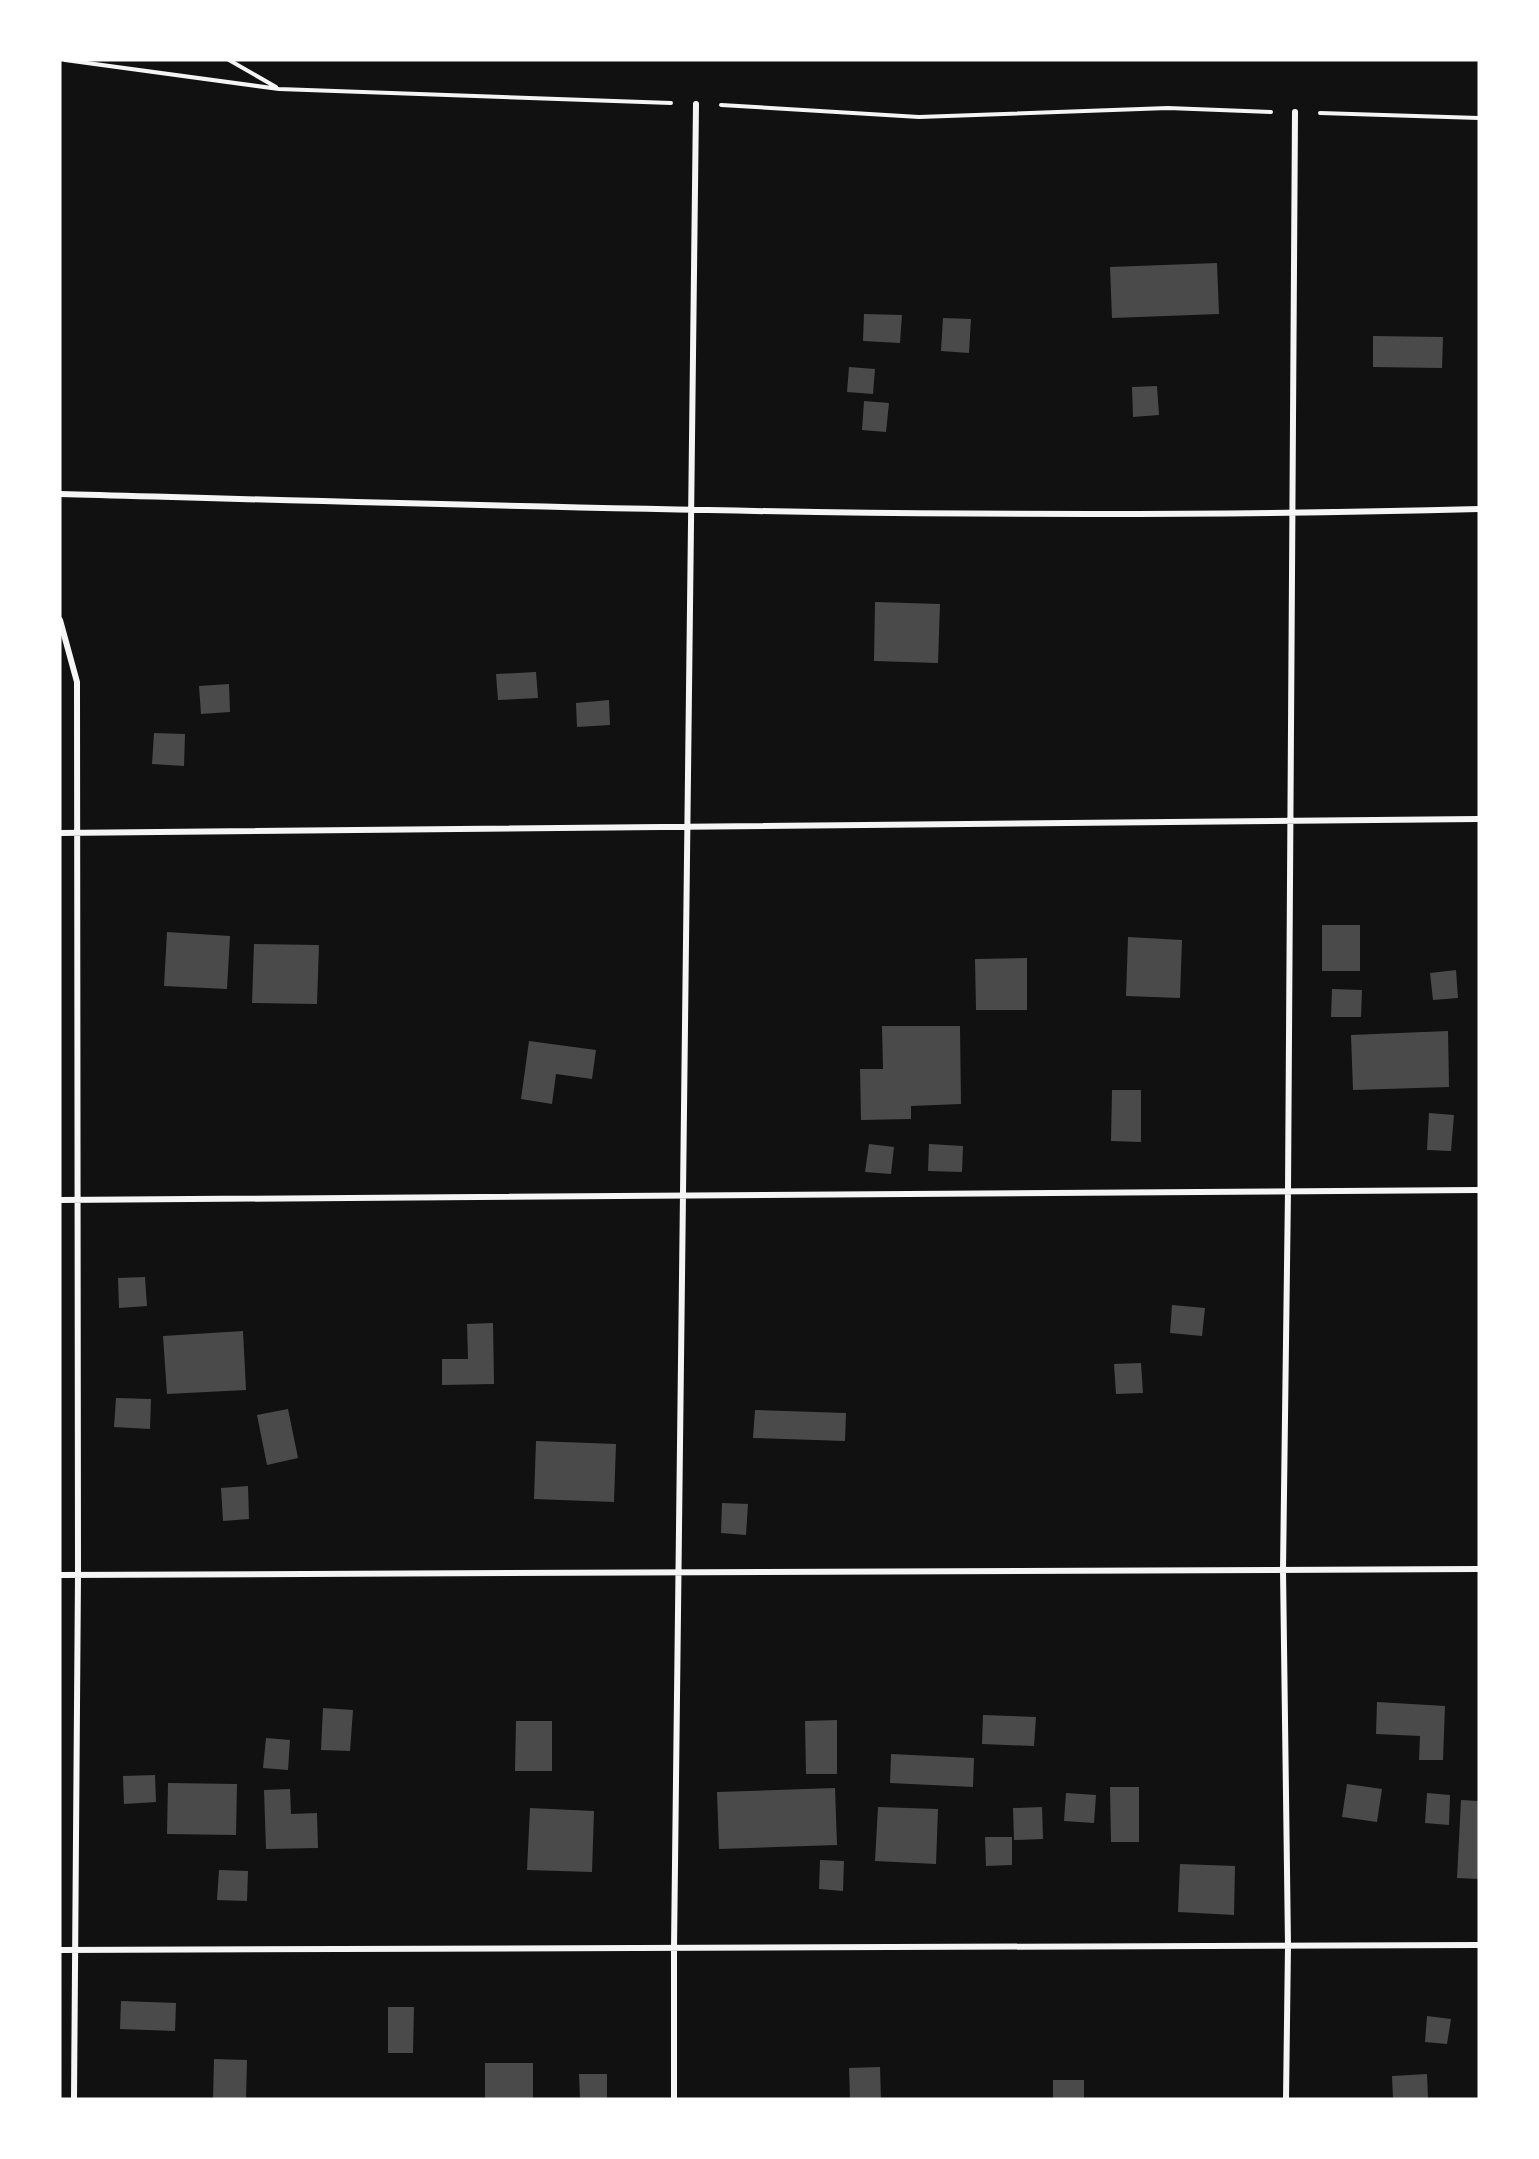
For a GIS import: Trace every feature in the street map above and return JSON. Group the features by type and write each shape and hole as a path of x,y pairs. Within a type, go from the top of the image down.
{"street":[{"path":"674,2099 696,104"},
{"path":"1286,2099 1288,1945 1283,1570 1288,1191 1295,112"},
{"path":"60,494 691,511 1292,514 1479,509"},
{"path":"60,620 77,682 78,1575 74,2099"},
{"path":"60,833 1479,819"},
{"path":"60,1200 1479,1190"},
{"path":"60,1575 1479,1569"},
{"path":"60,1950 1479,1945"}],"path":[{"path":"65,60 279,88 696,104 919,117 1168,108 1479,118"},
{"path":"229,60 279,88"}],"building":[{"path":"1217,263 1219,314 1112,318 1110,267"},
{"path":"864,314 902,315 900,343 863,341"},
{"path":"943,318 971,319 969,353 941,351"},
{"path":"1373,336 1443,337 1442,368 1373,367"},
{"path":"849,367 875,369 873,394 847,392"},
{"path":"1157,386 1159,415 1133,417 1132,387"},
{"path":"864,401 889,403 886,432 862,430"},
{"path":"875,602 940,604 938,663 874,661"},
{"path":"536,672 538,698 498,700 496,674"},
{"path":"229,684 230,712 201,714 199,686"},
{"path":"609,700 610,725 577,727 576,703"},
{"path":"154,733 185,734 184,766 152,764"},
{"path":"1322,925 1360,925 1360,971 1322,971"},
{"path":"167,932 230,936 227,989 164,986"},
{"path":"1128,937 1182,940 1180,998 1126,996"},
{"path":"254,944 319,945 317,1004 252,1003"},
{"path":"1027,958 1027,1010 976,1010 975,959"},
{"path":"1456,970 1458,998 1433,1000 1430,973"},
{"path":"1332,989 1362,990 1361,1017 1331,1017"},
{"path":"882,1026 960,1026 961,1104 911,1106 911,1119 861,1120 860,1069 883,1069"},
{"path":"1448,1031 1449,1087 1353,1090 1351,1035"},
{"path":"529,1041 596,1050 592,1079 556,1074 552,1104 521,1099"},
{"path":"1112,1090 1141,1090 1141,1142 1111,1141"},
{"path":"1429,1113 1454,1115 1451,1151 1427,1150"},
{"path":"869,1144 894,1147 891,1174 865,1172"},
{"path":"929,1144 963,1146 962,1172 928,1171"},
{"path":"145,1277 147,1306 119,1308 118,1278"},
{"path":"1172,1305 1205,1308 1202,1336 1170,1333"},
{"path":"493,1323 494,1384 442,1385 442,1359 468,1359 467,1324"},
{"path":"243,1331 246,1390 167,1394 163,1336"},
{"path":"1141,1363 1143,1393 1116,1394 1114,1364"},
{"path":"116,1398 151,1399 150,1429 114,1427"},
{"path":"288,1409 298,1458 267,1465 257,1415"},
{"path":"755,1410 846,1413 845,1441 753,1438"},
{"path":"536,1441 616,1444 614,1502 534,1499"},
{"path":"248,1486 249,1519 223,1521 221,1488"},
{"path":"722,1503 748,1504 746,1535 721,1533"},
{"path":"1377,1702 1445,1706 1443,1760 1419,1760 1420,1736 1376,1734"},
{"path":"323,1708 353,1710 350,1751 321,1750"},
{"path":"983,1715 1036,1717 1034,1746 982,1744"},
{"path":"837,1720 837,1774 806,1774 805,1721"},
{"path":"516,1721 552,1721 552,1771 515,1771"},
{"path":"266,1738 290,1740 288,1770 263,1768"},
{"path":"891,1754 974,1758 973,1787 890,1783"},
{"path":"155,1775 156,1802 124,1804 123,1776"},
{"path":"168,1783 237,1784 236,1835 167,1834"},
{"path":"1347,1784 1382,1789 1377,1822 1342,1817"},
{"path":"1110,1787 1139,1787 1139,1842 1111,1842"},
{"path":"835,1788 837,1845 719,1849 717,1792"},
{"path":"290,1789 291,1814 317,1813 318,1848 266,1849 264,1790"},
{"path":"1066,1793 1096,1795 1094,1823 1064,1821"},
{"path":"1427,1793 1450,1795 1449,1825 1425,1823"},
{"path":"1461,1800 1479,1801 1479,1879 1457,1878"},
{"path":"878,1807 938,1809 936,1864 875,1861"},
{"path":"1042,1807 1043,1839 1014,1840 1013,1808"},
{"path":"530,1808 594,1811 592,1872 527,1870"},
{"path":"985,1837 1012,1837 1012,1865 986,1866"},
{"path":"820,1860 844,1861 843,1891 819,1889"},
{"path":"1180,1864 1235,1866 1234,1915 1178,1912"},
{"path":"219,1870 248,1871 247,1901 217,1900"},
{"path":"121,2001 176,2003 175,2031 120,2029"},
{"path":"388,2007 414,2007 413,2053 388,2053"},
{"path":"1427,2016 1451,2019 1447,2044 1425,2042"},
{"path":"214,2059 247,2060 246,2099 213,2099"},
{"path":"485,2063 533,2063 533,2099 485,2099"},
{"path":"880,2067 881,2099 850,2099 849,2068"},
{"path":"579,2074 607,2074 607,2099 580,2099"},
{"path":"1427,2074 1428,2099 1393,2099 1392,2076"},
{"path":"1053,2080 1084,2080 1084,2099 1053,2099"}]}
